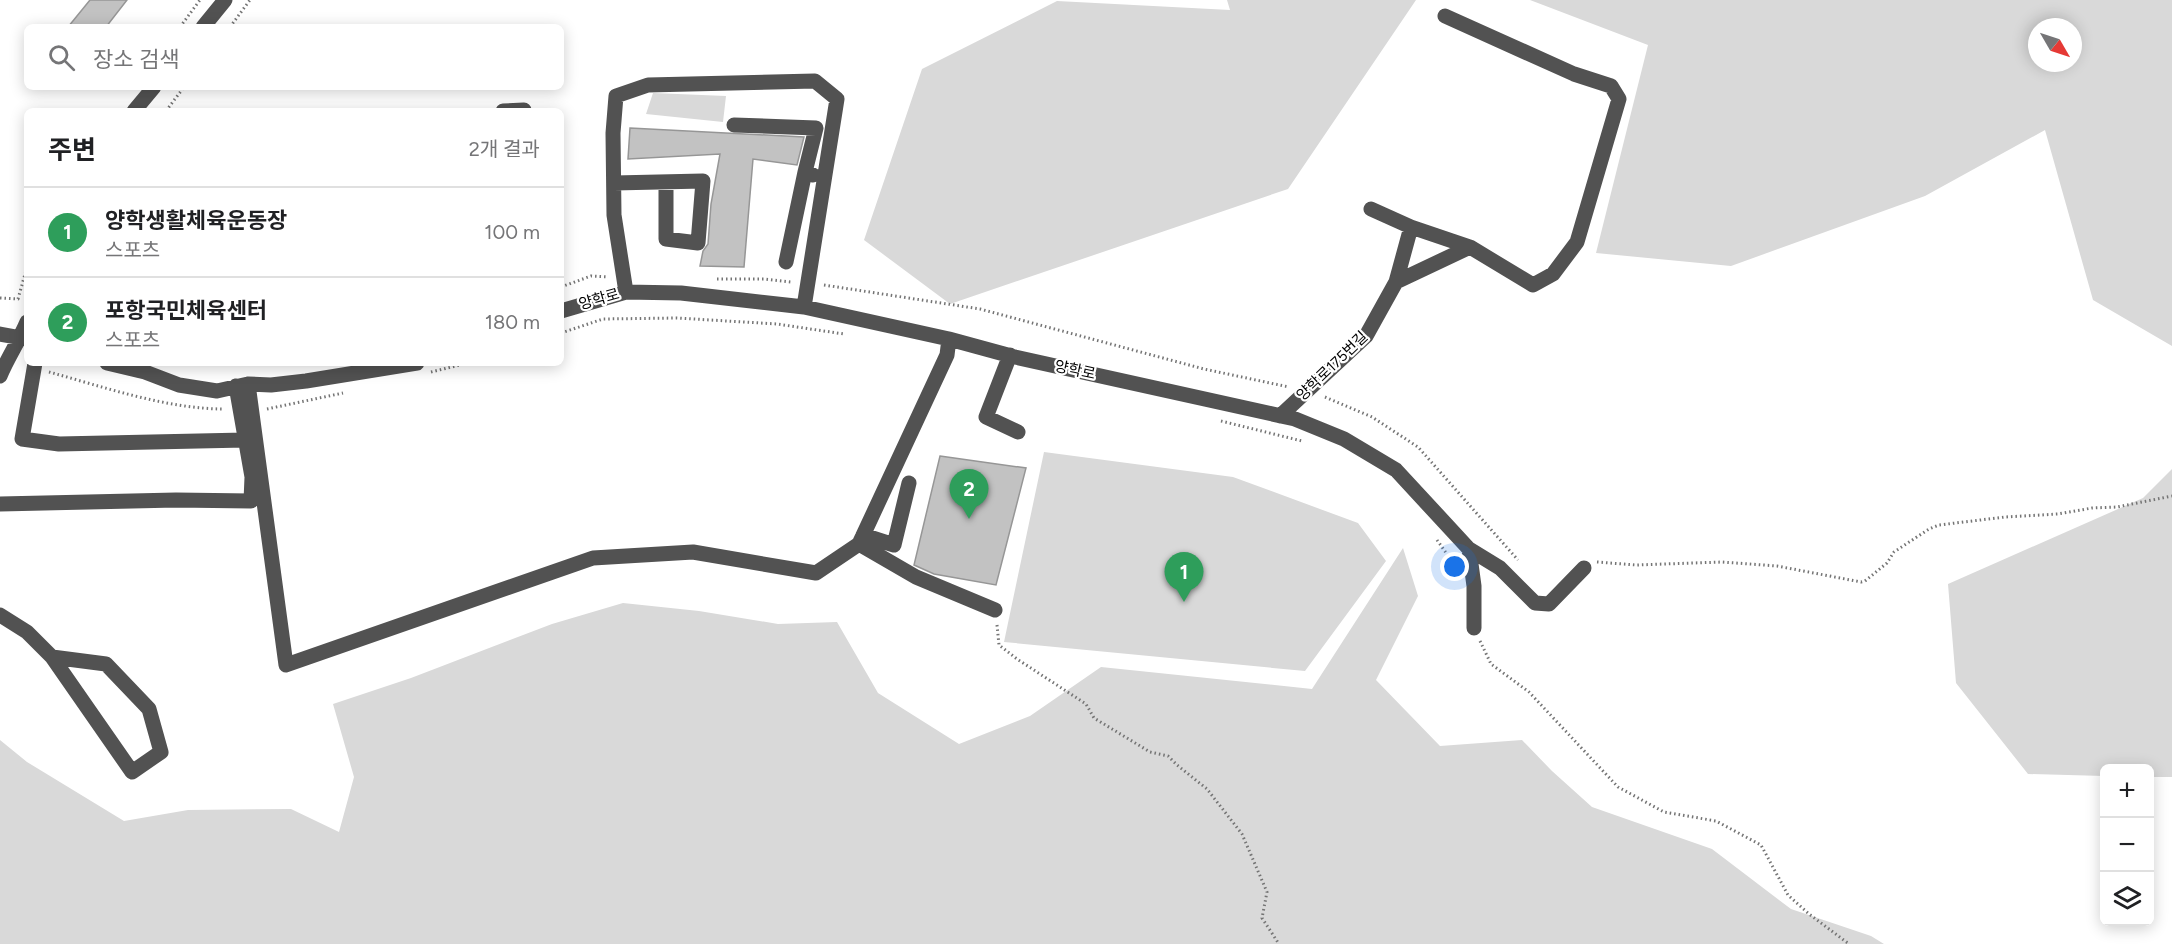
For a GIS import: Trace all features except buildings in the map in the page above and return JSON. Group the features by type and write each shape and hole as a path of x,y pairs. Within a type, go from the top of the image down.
{"street":[{"path":"205,24 225,0"},
{"path":"1371,208 1411,227 1470,247 1533,285 1553,274 1577,242 1619,99 1611,86 1574,74 1444,16"},
{"path":"626,292 614,215 613,133 616,96 648,85 815,81 837,99 804,307"},
{"path":"136,108 152,90"},
{"path":"734,125 816,128 786,262"},
{"path":"805,172 825,179"},
{"path":"614,183 666,183"},
{"name":"양학로175번길","path":"1280,416 1366,336 1396,282 1411,227"},
{"path":"1396,282 1470,247"},
{"name":"양학로","path":"564,310 626,292 681,293 804,307 1295,419 1344,439 1396,470 1469,549 1500,568 1535,603 1549,604 1584,568"},
{"path":"0,334 24,338 7,359 0,376"},
{"path":"242,385 286,665 593,558 693,552 816,573 861,539 947,355 949,339"},
{"path":"1010,355 986,417 1018,432"},
{"path":"120,366 145,372 179,385 217,391 242,385 271,385 306,381 398,366"},
{"path":"40,367 22,440 59,444 245,440"},
{"path":"0,504 176,500 251,501 252,477 245,440 242,385"},
{"path":"861,539 894,545 909,483"},
{"path":"861,539 916,577 995,610"},
{"path":"1469,549 1474,586 1473,628"},
{"path":"0,615 27,632 52,657 132,772 161,752 149,710 106,664 52,657"}],"path":[{"path":"182,24 200,0"},
{"path":"232,24 250,0"},
{"path":"168,108 182,90"},
{"path":"0,298 18,299 24,278"},
{"path":"564,332 603,319 677,318 777,324 844,334"},
{"path":"40,367 138,396 202,409 230,409"},
{"path":"1212,419 1310,443"},
{"path":"1584,568 1597,562 1636,565 1722,562 1777,566 1861,582 1866,581 1887,563 1894,552 1938,525 2117,507 2172,496"},
{"path":"1431,533 1474,586"},
{"path":"995,610 999,645 1086,704 1094,718 1150,752 1168,756 1207,789 1242,834 1267,892 1262,918 1279,944"},
{"path":"1473,628 1491,664 1529,692 1618,787 1664,812 1716,821 1761,845 1788,895 1849,944"}],"shaded area":[{"path":"1227,0 1416,0 1288,189 950,304 864,240 922,69 1057,1 1230,10"},
{"path":"1530,0 2172,0 2172,346 2093,300 2045,130 1925,196 1731,266 1596,253 1648,45"},
{"path":"653,93 726,96 723,122 646,114"},
{"path":"1044,452 1233,477 1358,523 1386,561 1305,671 1004,642"},
{"path":"2172,469 2172,777 2154,777 2154,764 2100,764 2100,776 2028,774 1956,683 1948,584 2143,498"},
{"path":"1403,548 1418,596 1376,680 1440,746 1522,740 1592,807 1712,849 1791,909 1871,936 1884,944 0,944 0,740 27,762 124,821 188,810 291,809 339,832 354,777 333,704 411,678 552,624 623,603 699,611 778,624 837,622 878,693 959,744 1030,716 1101,667 1312,689"}],"place":[{"name":"포항국민체육센터","path":"969,519"},
{"name":"양학생활체육운동장","path":"1184,602"}]}
